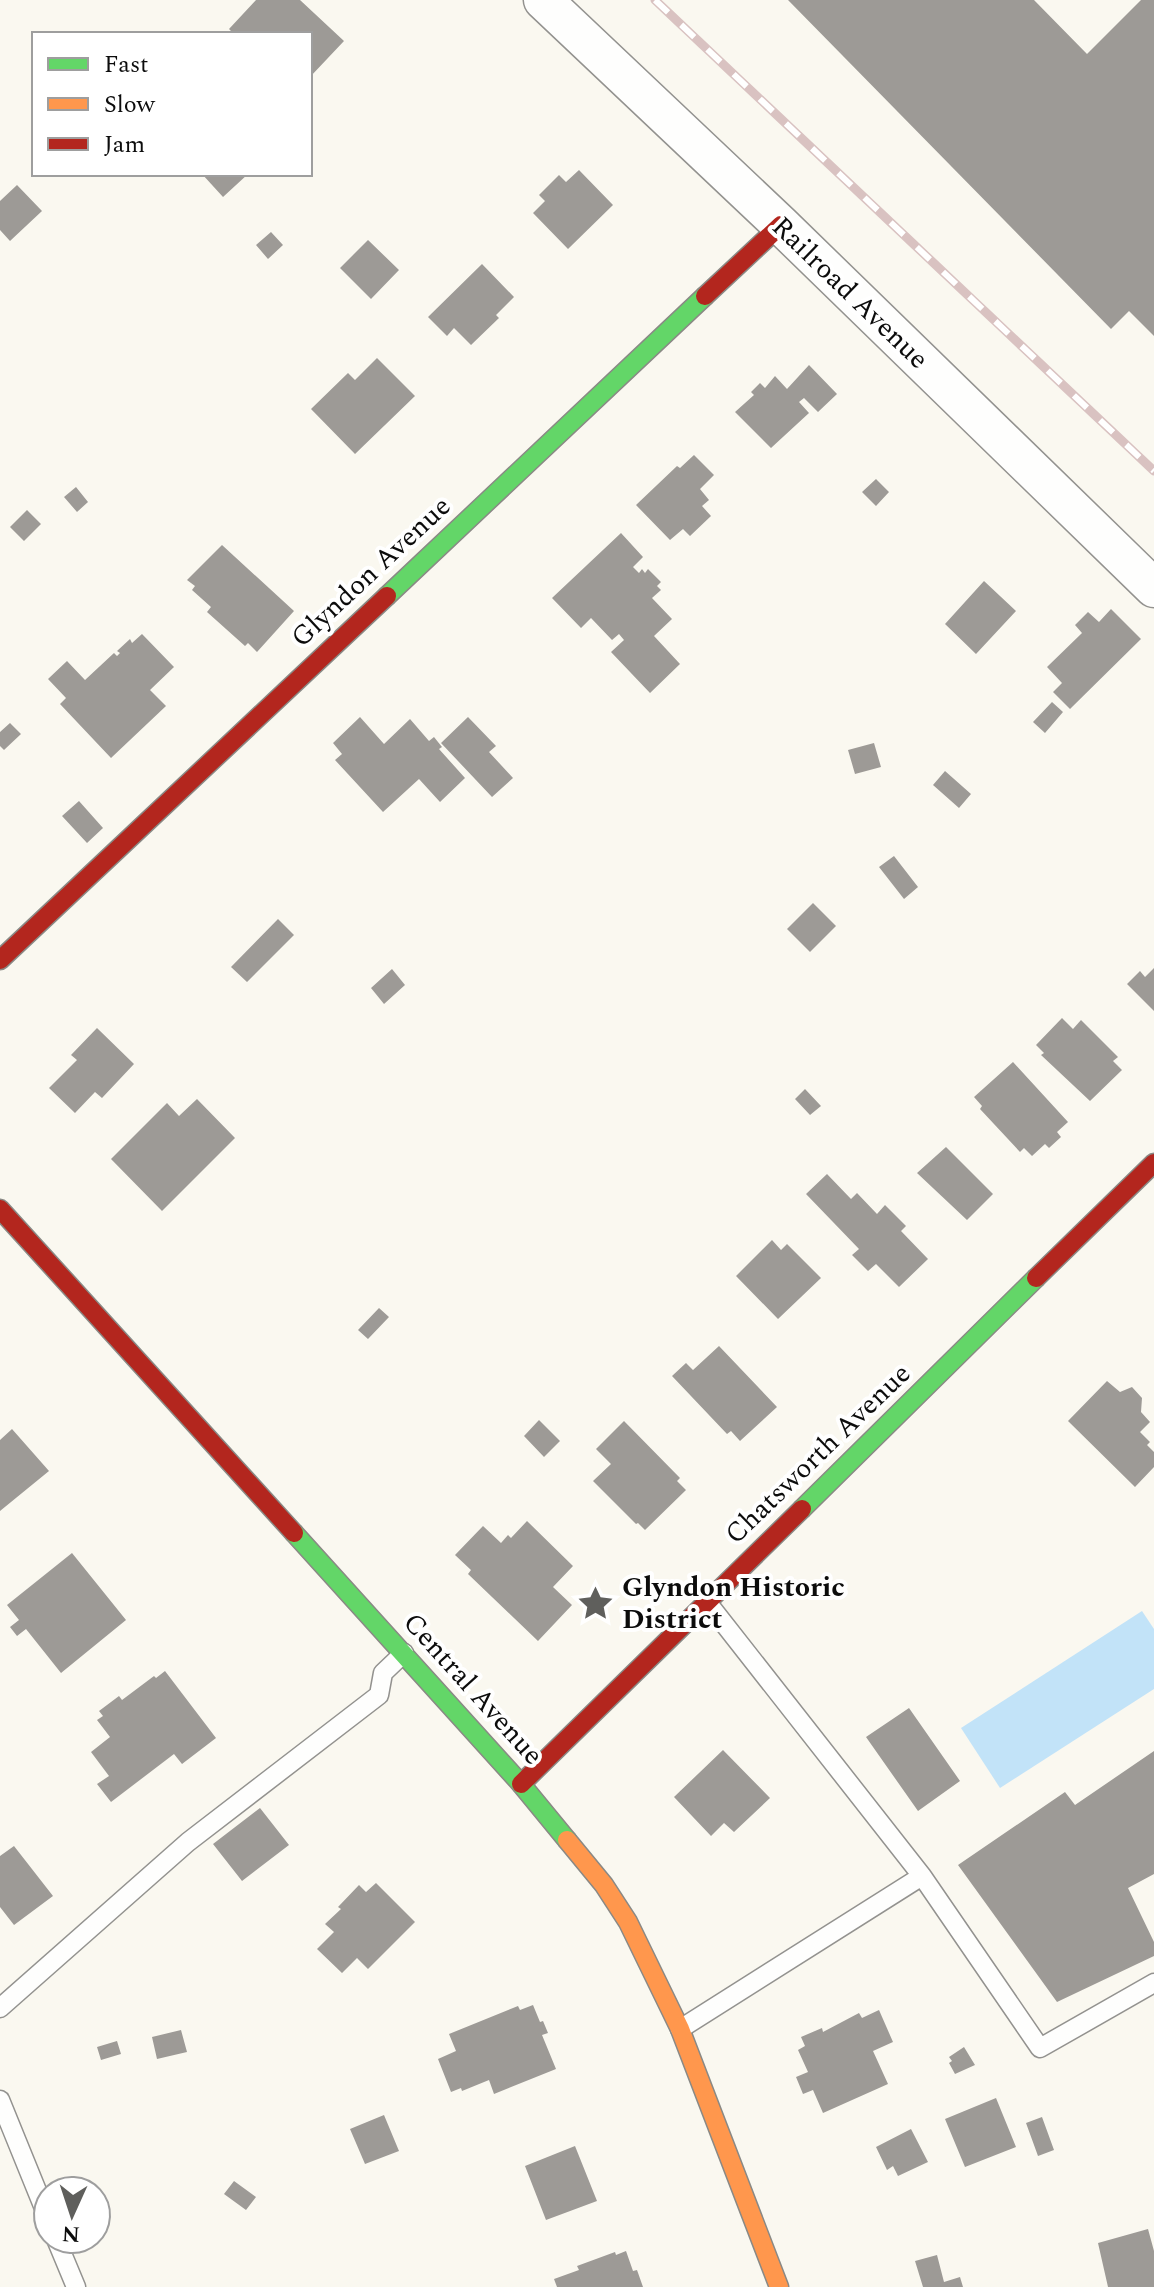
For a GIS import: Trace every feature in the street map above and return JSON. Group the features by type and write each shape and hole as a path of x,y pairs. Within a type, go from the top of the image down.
{"street":[{"name":"Railroad Avenue","path":"543,0 781,225 1154,588"},
{"name":"Glyndon Avenue","path":"0,960 781,225"},
{"name":"Chatsworth Avenue","path":"521,1784 1154,1163"},
{"name":"Central Avenue","path":"0,1209 404,1653 576,1849 628,1922 680,2029 779,2287"}],"lane":[{"path":"707,1602 922,1876 1040,2048 1154,1983"},
{"path":"0,2008 188,1842 379,1695 383,1673 404,1653"},
{"path":"680,2029 922,1876"},
{"path":"0,2100 32,2179"},
{"path":"63,2255 76,2287"}],"water":[{"path":"1142,1611 1154,1629 1154,1689 1000,1788 961,1728"}],"building":[{"path":"256,0 300,0 344,41 312,75 312,32 232,32 229,29"},
{"path":"788,0 1034,0 1087,54 1141,0 1154,0 1154,336 1129,311 1111,329"},
{"path":"579,170 613,205 568,249 533,213 545,201 539,195 559,175 566,182"},
{"path":"204,176 246,176 223,197"},
{"path":"17,185 42,211 10,241 0,230 0,201"},
{"path":"271,232 283,245 268,259 256,245"},
{"path":"368,240 399,270 371,299 340,268"},
{"path":"482,264 514,297 496,315 499,318 471,345 454,328 447,336 428,317"},
{"path":"377,358 415,396 355,454 311,409 348,373 355,380"},
{"path":"809,365 837,394 818,412 804,398 799,402 809,413 771,448 735,412 754,395 751,392 760,383 765,388 775,376 787,389"},
{"path":"694,455 714,475 700,489 709,500 702,506 711,516 690,536 683,529 670,540 636,505 677,466 680,468"},
{"path":"876,479 889,492 876,506 862,492"},
{"path":"76,487 88,502 77,512 64,497"},
{"path":"27,510 41,524 24,541 10,527"},
{"path":"621,533 643,557 633,567 639,573 642,569 645,573 648,569 661,582 657,586 661,590 652,598 672,619 654,636 680,664 650,693 611,652 624,640 619,634 612,640 591,618 581,628 552,598"},
{"path":"222,545 294,611 257,652 248,643 245,646 207,612 211,607 192,590 195,586 187,580"},
{"path":"984,581 1016,611 976,654 945,624"},
{"path":"1111,609 1141,639 1070,709 1053,692 1062,683 1047,667 1082,633 1075,625 1088,612 1099,622"},
{"path":"142,634 174,667 150,690 166,706 111,758 60,704 66,698 48,679 67,661 85,680 114,653 117,656 120,653 117,651 130,639 132,643"},
{"path":"1052,702 1063,712 1045,733 1033,722"},
{"path":"360,717 384,744 410,719 429,741 434,737 442,747 439,749 465,778 440,802 419,779 383,812 335,760 342,754 333,743"},
{"path":"468,717 496,746 489,752 513,778 492,797 441,743"},
{"path":"10,723 21,734 4,750 0,746 0,732"},
{"path":"874,743 881,767 855,774 848,750"},
{"path":"945,771 971,794 959,808 933,785"},
{"path":"79,801 103,828 87,843 62,816"},
{"path":"894,856 918,887 904,899 879,867"},
{"path":"813,903 836,926 810,952 787,929"},
{"path":"278,919 294,935 247,982 231,967"},
{"path":"1154,968 1154,1011 1127,984 1140,971 1145,977"},
{"path":"392,969 405,985 384,1004 371,988"},
{"path":"1062,1018 1073,1029 1081,1020 1118,1057 1113,1061 1122,1070 1090,1101 1041,1055 1044,1053 1036,1045"},
{"path":"97,1028 134,1064 102,1098 95,1092 75,1113 49,1088 77,1060 71,1055"},
{"path":"1013,1062 1068,1122 1057,1132 1061,1137 1049,1148 1045,1144 1032,1156 1024,1148 1020,1152 980,1109 982,1106 974,1097"},
{"path":"805,1089 821,1106 810,1115 795,1099"},
{"path":"197,1099 235,1138 162,1211 111,1159 167,1103 179,1116"},
{"path":"946,1147 993,1194 967,1220 917,1173"},
{"path":"827,1174 851,1199 857,1193 877,1214 885,1205 906,1226 901,1231 928,1259 899,1287 876,1264 868,1271 852,1255 859,1249 806,1194"},
{"path":"772,1240 781,1250 787,1244 821,1278 778,1319 736,1276"},
{"path":"379,1308 389,1317 368,1339 358,1330"},
{"path":"719,1346 777,1407 740,1441 731,1431 727,1434 672,1376 686,1363 693,1370"},
{"path":"1107,1381 1120,1392 1132,1387 1142,1398 1141,1412 1150,1422 1140,1432 1150,1442 1147,1445 1154,1452 1154,1467 1135,1487 1068,1421"},
{"path":"539,1420 560,1441 544,1457 524,1436"},
{"path":"624,1421 680,1478 677,1481 686,1490 645,1530 593,1481 611,1464 596,1449"},
{"path":"12,1429 49,1471 0,1511 0,1440"},
{"path":"527,1521 573,1566 553,1587 572,1605 538,1641 468,1574 471,1570 455,1555 483,1526 501,1543 508,1535 511,1538"},
{"path":"72,1553 126,1620 61,1673 26,1629 17,1636 10,1627 19,1620 7,1605"},
{"path":"165,1671 216,1738 182,1764 174,1754 111,1802 97,1784 109,1776 91,1752 110,1737 97,1720 103,1716 99,1711 119,1696 122,1700"},
{"path":"909,1708 960,1781 918,1811 866,1737"},
{"path":"723,1750 770,1798 734,1832 724,1823 711,1836 674,1797"},
{"path":"1154,1751 1154,1874 1128,1888 1154,1942 1154,1956 1057,2002 958,1865 1065,1792 1075,1805"},
{"path":"260,1808 289,1845 242,1881 213,1844"},
{"path":"14,1846 53,1896 14,1925 0,1907 0,1856"},
{"path":"376,1883 415,1922 368,1969 357,1958 342,1973 317,1949 334,1932 325,1924 359,1885 366,1892"},
{"path":"533,2005 548,2033 542,2035 556,2069 494,2094 489,2080 451,2092 438,2059 456,2051 449,2034 518,2006 520,2010"},
{"path":"879,2010 893,2042 873,2051 888,2084 823,2113 813,2090 803,2094 796,2077 808,2072 798,2050 805,2046 801,2037 822,2028 823,2032 859,2013 862,2018"},
{"path":"181,2030 187,2052 157,2059 152,2037"},
{"path":"117,2041 121,2054 101,2060 97,2047"},
{"path":"964,2047 975,2065 955,2074 949,2057"},
{"path":"996,2098 1016,2147 965,2167 945,2119"},
{"path":"384,2115 399,2151 365,2164 350,2129"},
{"path":"1042,2117 1054,2150 1038,2156 1026,2123"},
{"path":"911,2129 928,2162 898,2176 893,2166 887,2170 876,2147"},
{"path":"575,2146 597,2201 546,2220 525,2166"},
{"path":"234,2181 256,2197 246,2210 224,2194"},
{"path":"1148,2229 1154,2251 1154,2287 1108,2287 1098,2243"},
{"path":"626,2251 643,2287 557,2287 554,2279 579,2270 577,2266"},
{"path":"937,2255 944,2282 960,2277 963,2287 923,2287 915,2261"}],"railway":[{"path":"655,0 1154,471"}],"traffic: fast":[{"path":"387,596 705,296"},
{"path":"802,1509 1036,1278"},
{"path":"294,1533 521,1784 567,1840"}],"traffic: slow":[{"path":"567,1840 604,1885 628,1922 680,2029 779,2287"}],"traffic: jam":[{"path":"705,296 781,225"},
{"path":"0,960 387,596"},
{"path":"1036,1278 1154,1163"},
{"path":"0,1209 294,1533"},
{"path":"521,1784 802,1509"}],"place":[{"name":"Glyndon Historic District","path":"596,1603"}]}
